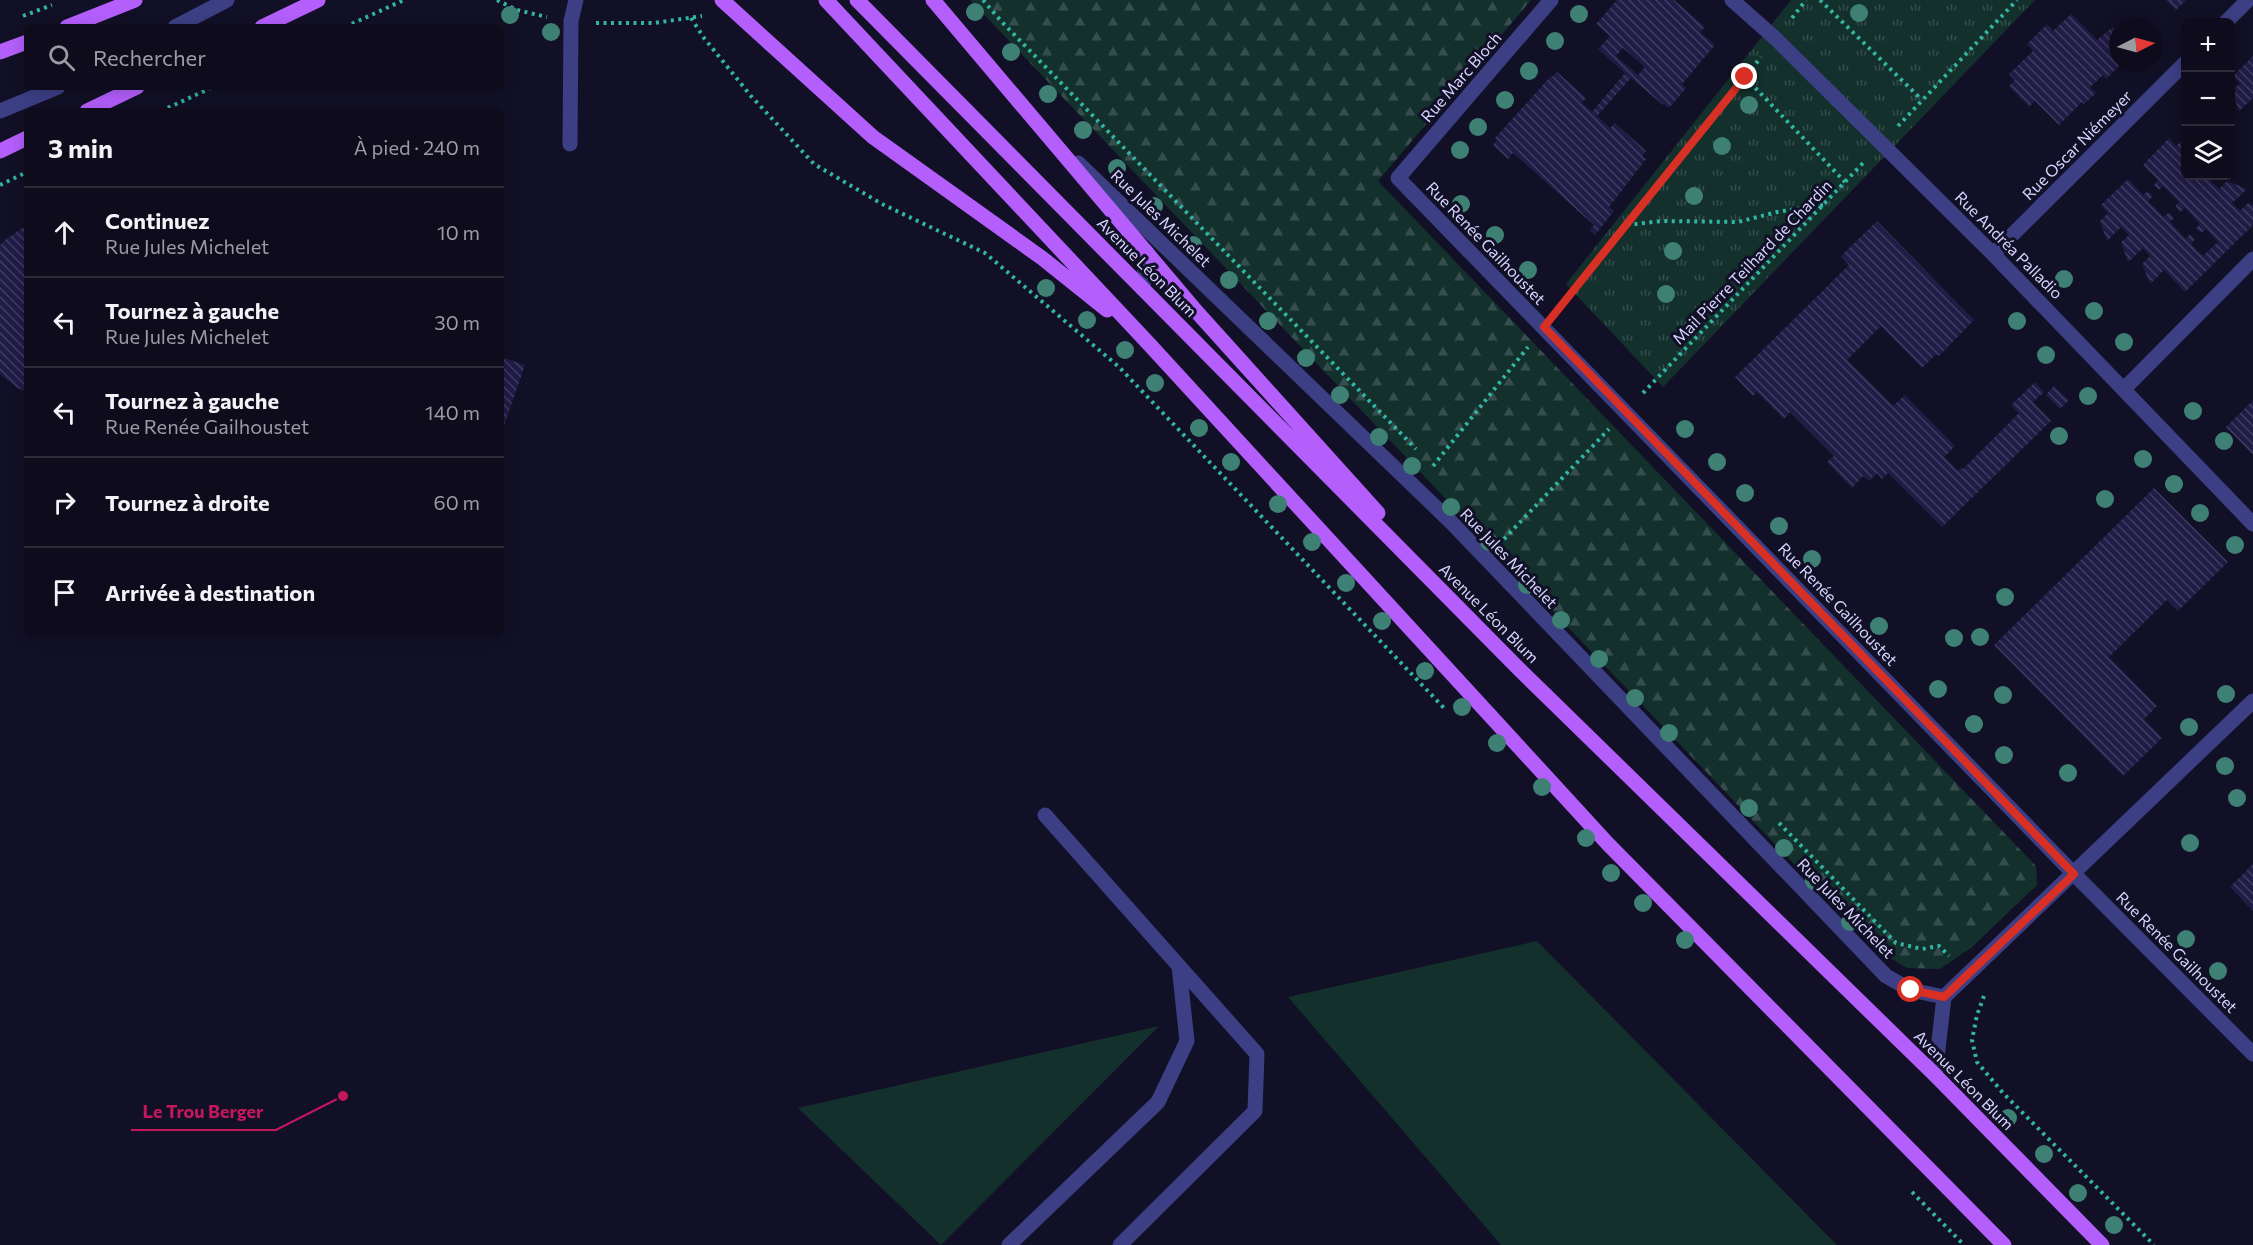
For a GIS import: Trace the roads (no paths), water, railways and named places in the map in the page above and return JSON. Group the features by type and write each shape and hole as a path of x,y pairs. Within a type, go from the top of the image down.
{"main road":[{"path":"75,24 135,0"},
{"path":"268,24 318,0"},
{"path":"722,0 873,137 1042,258 1149,344"},
{"path":"826,0 1149,344 1608,844 2004,1245"},
{"name":"Avenue Léon Blum","path":"857,0 1521,671 1935,1075 2102,1245"},
{"path":"933,0 1196,311 1521,671"},
{"path":"0,52 24,43"},
{"path":"93,108 131,90"},
{"path":"0,151 24,139"}],"street":[{"path":"181,24 228,0"},
{"path":"570,144 572,21 576,0"},
{"name":"Rue Marc Bloch","path":"1398,178 1551,0"},
{"name":"Rue Andréa Palladio","path":"1731,0 1776,39 1993,254 2253,524"},
{"path":"2230,18 2248,0"},
{"name":"Rue Oscar Niémeyer","path":"1993,254 2181,67"},
{"path":"0,111 51,90"},
{"name":"Rue Jules Michelet","path":"1048,134 1451,522 1886,976 1911,990 1944,997"},
{"name":"Rue Renée Gailhoustet","path":"1398,178 2074,874 2253,1054"},
{"path":"1143,289 1146,251"},
{"path":"2124,389 2253,259"},
{"path":"1935,1075 1944,997 2253,701"},
{"path":"1046,815 1257,1054 1255,1111 1120,1245"},
{"path":"1009,1245 1158,1102 1187,1041 1179,966"}],"place":[{"name":"Le Trou Berger","path":"343,1096"}]}
